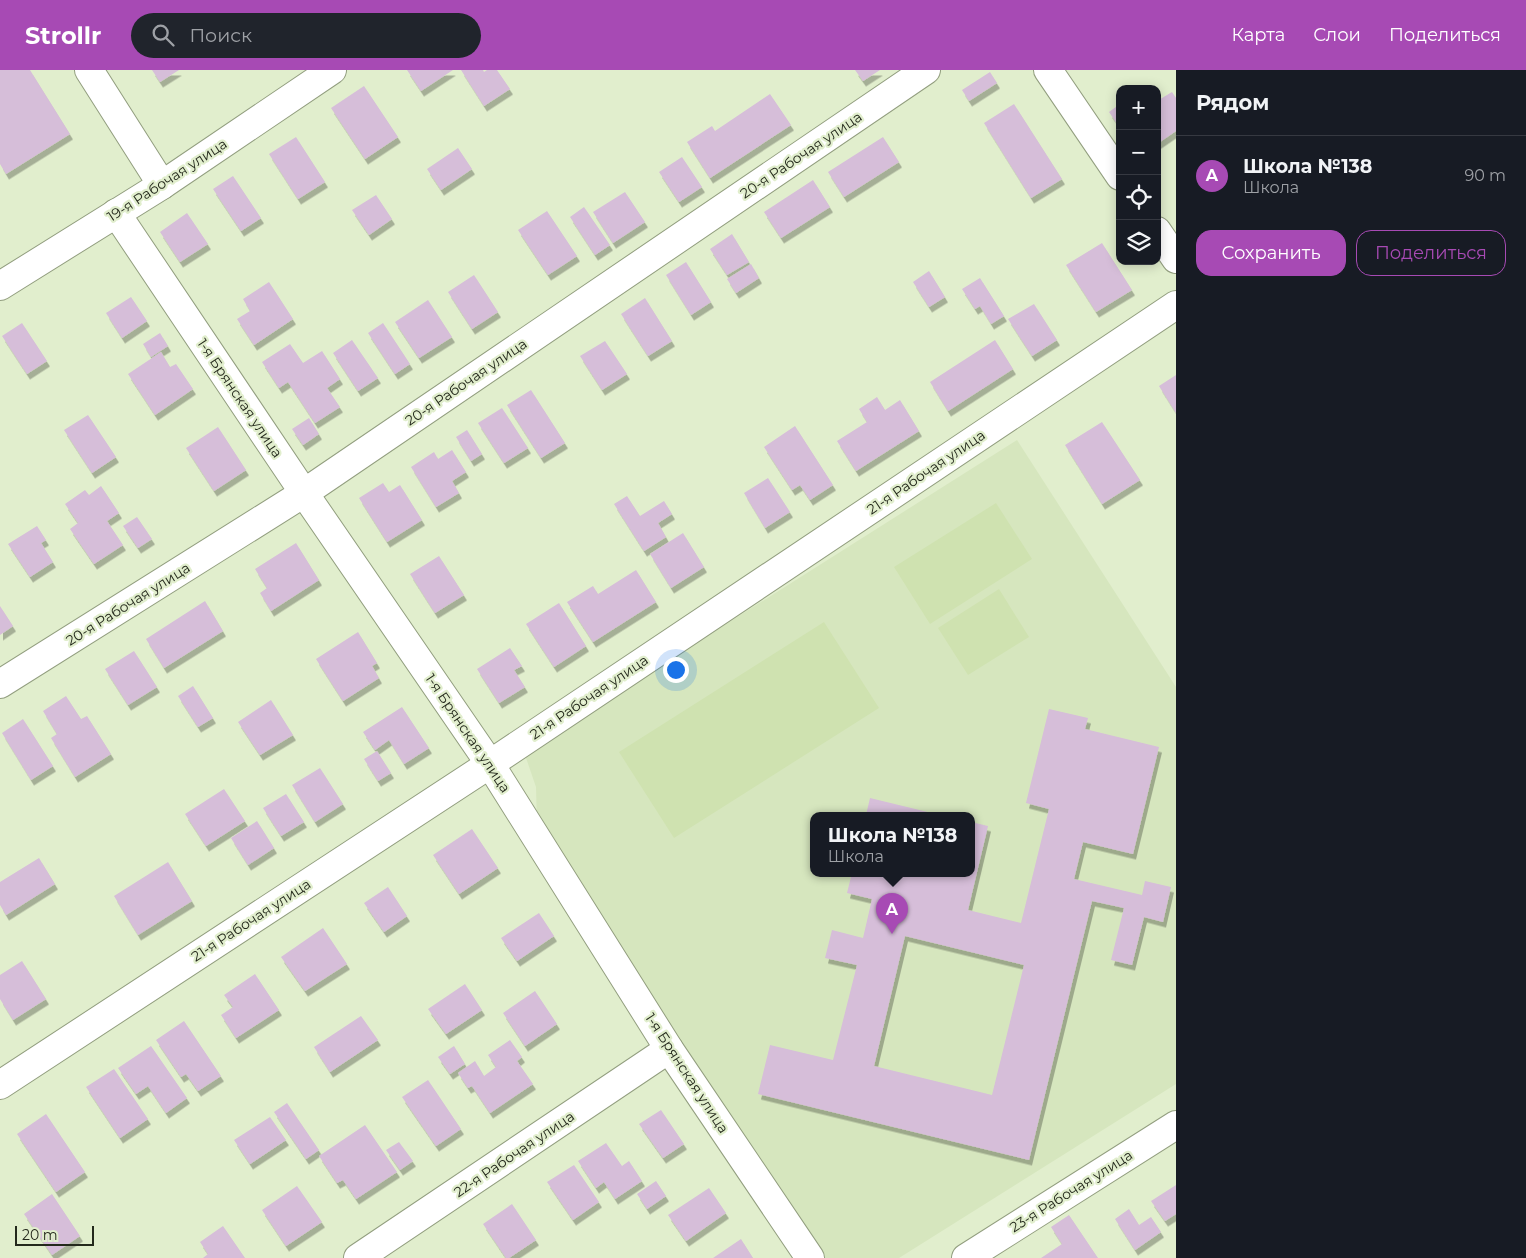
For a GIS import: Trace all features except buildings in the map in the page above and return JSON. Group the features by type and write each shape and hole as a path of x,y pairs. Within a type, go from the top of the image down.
{"street":[{"path":"89,70 162,185"},
{"name":"19-я Рабочая улица","path":"0,286 162,185 332,70"},
{"name":"20-я Рабочая улица","path":"0,684 304,493 926,70"},
{"path":"1048,70 1119,175"},
{"name":"1-я Брянская улица","path":"116,213 304,493 490,764 669,1049 810,1258"},
{"path":"1161,237 1176,259"},
{"name":"21-я Рабочая улица","path":"0,1085 490,764 1176,305"},
{"name":"22-я Рабочая улица","path":"358,1258 669,1049"},
{"name":"23-я Рабочая улица","path":"966,1258 1176,1125"}],"shaded area":[{"path":"1017,440 1176,687 1176,1084 899,1258 820,1258 537,824 536,787 524,752"},
{"path":"996,503 1032,559 930,624 894,567"},
{"path":"999,589 1029,637 968,675 938,628"},
{"path":"824,622 879,708 674,838 619,752"}],"place":[{"name":"Школа №138","path":"892,934"}]}
